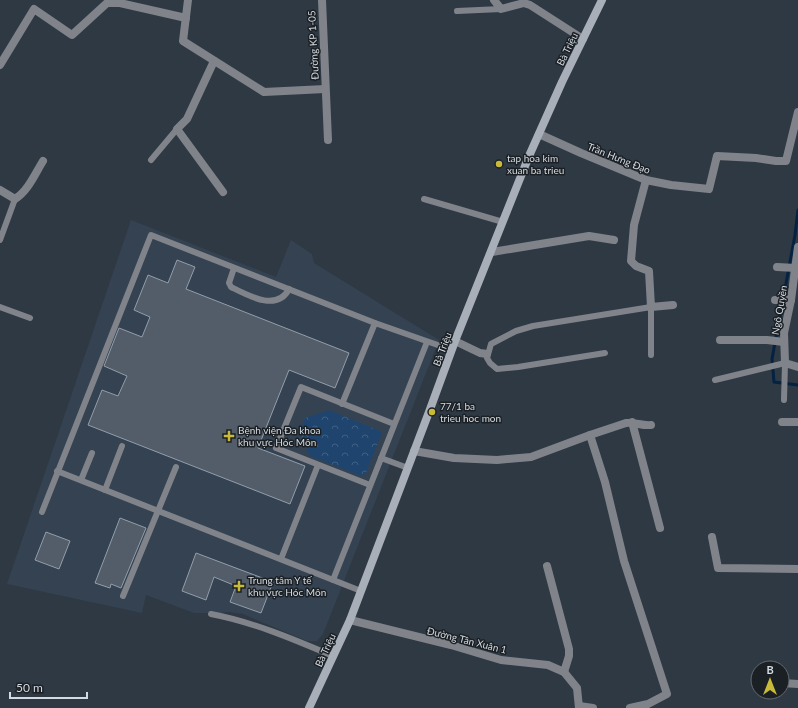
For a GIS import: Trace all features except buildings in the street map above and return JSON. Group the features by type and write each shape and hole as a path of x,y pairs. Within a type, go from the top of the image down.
{"street":[{"path":"0,65 34,8 72,35 107,3 120,3 186,18 188,0"},
{"name":"Đường KP 1-05","path":"322,0 328,140"},
{"path":"494,0 501,9 524,3 530,5 583,39"},
{"name":"Bà Triệu","path":"309,708 350,620 455,341 539,134 562,82 602,0"},
{"name":"Đường KP 1-05","path":"186,18 183,41 264,92 325,89"},
{"path":"214,60 187,119 177,129 223,192"},
{"name":"Trần Hưng Đạo","path":"539,134 646,180 671,186 709,189 717,156 786,161 798,112"},
{"path":"0,190 15,200 28,187 43,161"},
{"path":"646,180 634,225 631,258 632,263 636,266 649,270 651,307 673,305"},
{"path":"492,252 588,236 614,240"},
{"name":"Ngô Quyền","path":"785,363 782,341 798,247"},
{"path":"779,267 794,267"},
{"path":"775,300 790,300"},
{"path":"720,340 782,341"},
{"path":"455,341 480,353 487,354"},
{"path":"785,363 798,367"},
{"path":"414,451 454,458 497,460 531,457 590,435 632,422 645,426 651,425"},
{"path":"632,422 660,528"},
{"path":"782,422 798,422"},
{"path":"590,435 605,482 624,562 667,694 648,704 630,708"},
{"path":"712,537 718,568 798,569"},
{"path":"547,566 569,649 569,656 564,672"},
{"name":"Đường Tân Xuân 1","path":"350,620 450,645 501,660 548,665 564,672 577,688 579,707"},
{"path":"579,707 593,708"}],"lane":[{"path":"457,11 501,9"},
{"path":"151,160 177,129"},
{"path":"424,199 503,222"},
{"path":"0,240 15,200"},
{"path":"42,512 151,235 375,322 452,350"},
{"path":"234,268 229,283 231,287 263,300 274,302 279,300 287,294 290,289"},
{"path":"0,307 30,318"},
{"path":"605,353 497,369 487,360 487,354 491,344 499,338 516,330 651,307 650,355"},
{"path":"342,404 375,322"},
{"path":"333,580 428,342"},
{"path":"715,380 785,363 784,400"},
{"path":"370,486 276,448 301,387 394,424"},
{"path":"105,490 122,446"},
{"path":"81,480 92,453"},
{"path":"381,458 408,468"},
{"path":"281,559 318,465"},
{"path":"122,596 176,467"},
{"path":"58,471 361,591"},
{"path":"211,614 242,622 291,638 333,656"}],"shaded area":[{"name":"Bệnh viện Đa khoa khu vực Hóc Môn","path":"131,220 276,277 291,240 312,254 314,263 439,340 323,634 317,641 307,641 243,614 230,612 194,613 146,595 142,613 7,584"}],"green space":[{"path":"329,410 381,432 366,473 363,476 310,456 299,434 305,418"}],"waterway":[{"path":"798,210 795,235 772,359 774,382 798,385"}],"place":[{"name":"tap hoa kim xuan ba trieu","path":"499,164"},
{"name":"77/1 ba trieu hoc mon","path":"432,412"},
{"name":"Bệnh viện Đa khoa khu vực Hóc Môn","path":"229,436"},
{"name":"Trung tâm Y tế khu vực Hóc Môn","path":"239,586"}]}
